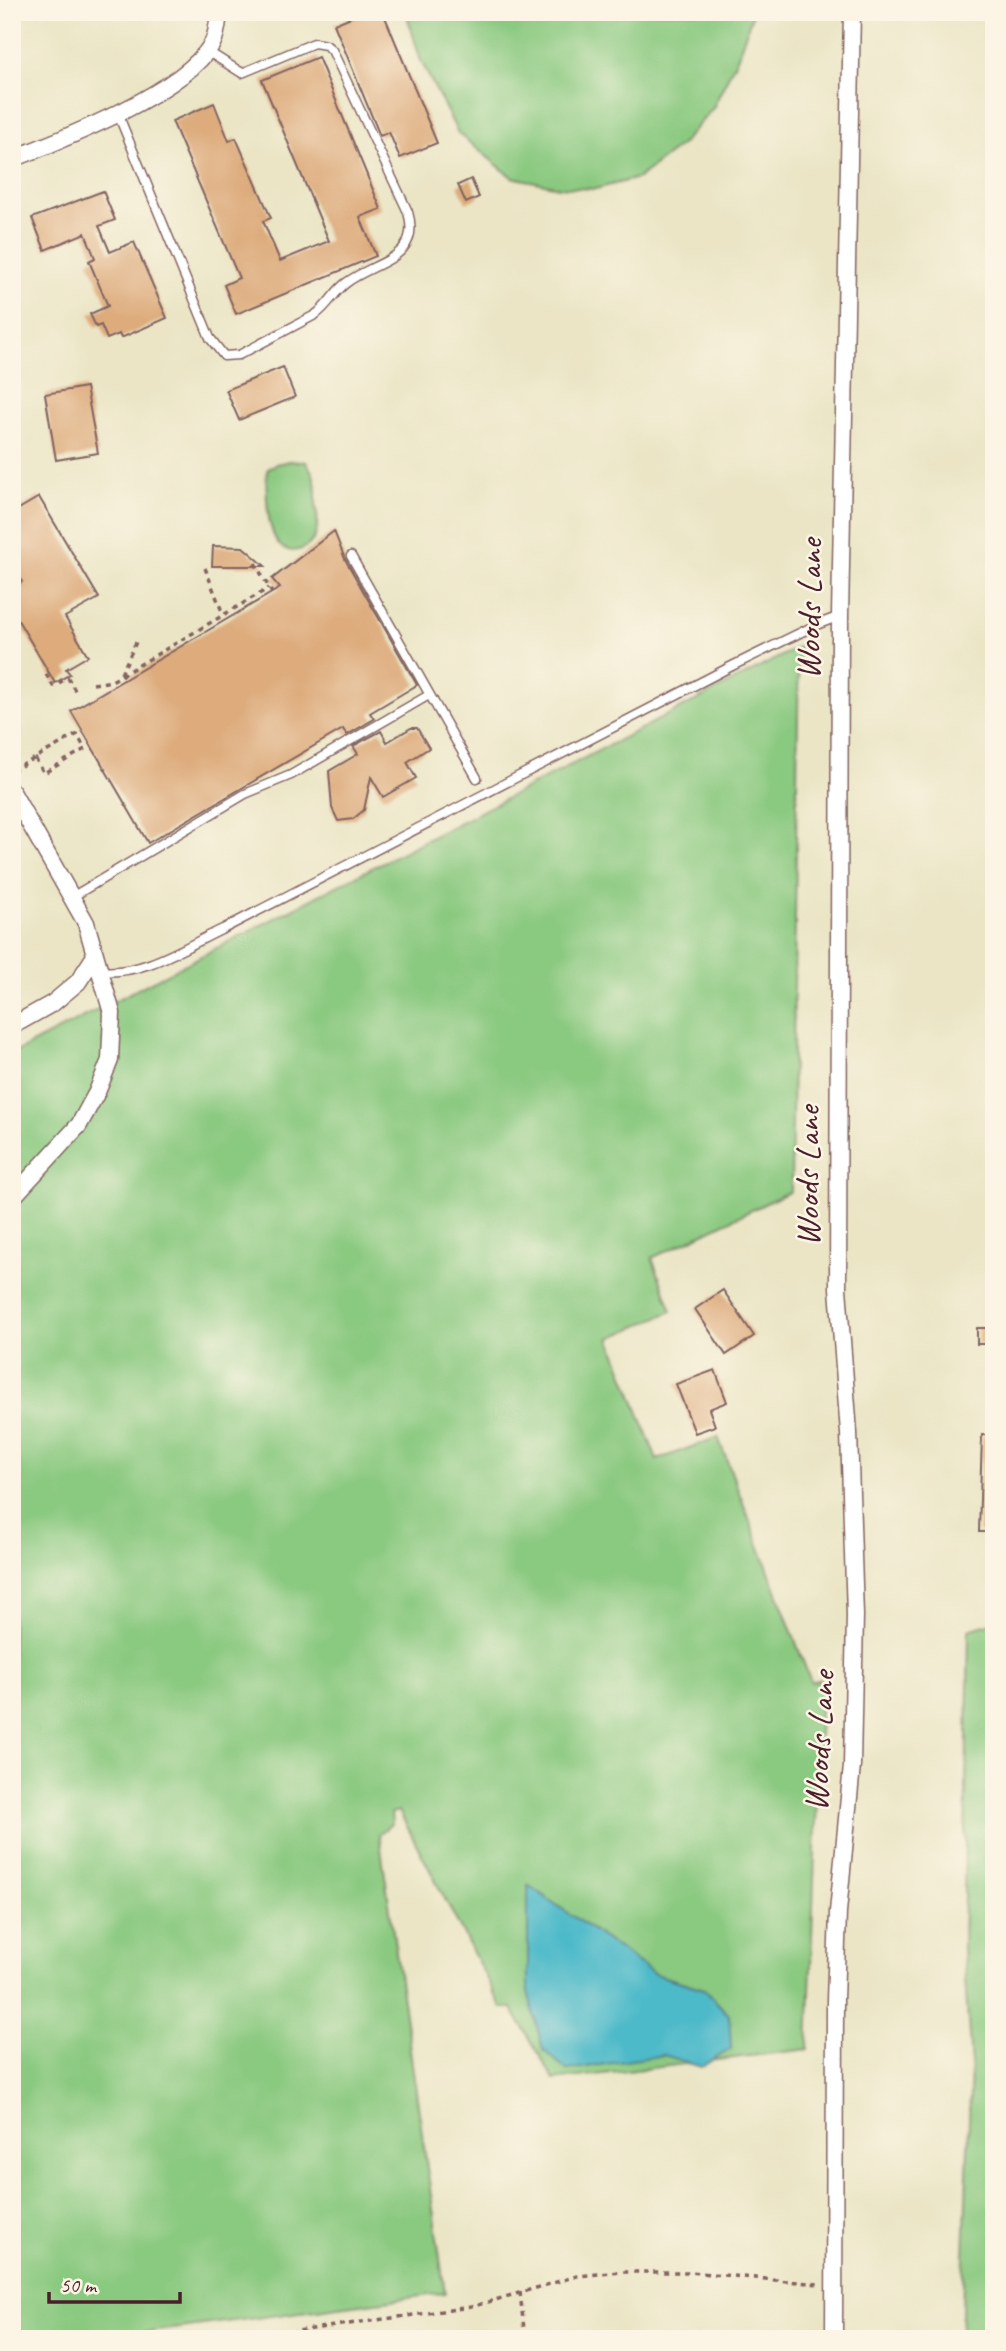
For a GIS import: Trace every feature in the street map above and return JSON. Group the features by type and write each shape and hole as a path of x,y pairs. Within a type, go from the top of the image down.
{"street":[{"path":"12,159 57,142 118,113 180,77 213,42 219,12"},
{"name":"Woods Lane","path":"834,2339 835,2000 838,1912 852,1766 855,1615 849,1433 838,1288 840,616 852,12"},
{"path":"12,792 86,923 113,1013 110,1060 79,1125 12,1198"},
{"path":"12,1026 53,1003 98,964"}],"lane":[{"path":"118,113 209,338 224,356 239,355 315,315 324,309 342,285 393,257 406,246 411,231 408,212 331,50 326,45 314,43 242,73 207,51"},
{"path":"351,556 477,778"},
{"path":"98,964 117,973 145,965 223,929 732,666 840,616"},
{"path":"72,897 245,794 291,775 429,695"}],"path":[{"path":"255,563 272,593"},
{"path":"205,568 223,614"},
{"path":"93,684 112,681 270,588"},
{"path":"120,676 138,638"},
{"path":"46,674 53,686 68,678 77,694"},
{"path":"12,771 83,731"},
{"path":"35,758 44,773 85,749 77,734"},
{"path":"240,2339 471,2307 577,2276 622,2272 690,2272 814,2285 835,2280"},
{"path":"520,2292 525,2339"}],"green space":[{"path":"406,12 753,12 738,56 713,108 681,145 638,178 595,189 559,187 512,177 458,133 421,61"},
{"path":"306,462 316,486 315,536 307,546 296,550 285,549 276,540 267,505 267,470 276,464"},
{"path":"799,647 791,1191 652,1258 672,1311 610,1338 657,1460 718,1437 811,1682 821,1679 808,2049 554,2080 512,2008 502,2008 399,1811 391,1813 392,1823 379,1834 445,2293 96,2339 12,2339 12,1054"},
{"path":"994,1622 994,2339 961,2339 971,2064 963,1949 969,1630"}],"water":[{"path":"528,1885 655,1974 704,1989 729,2015 731,2049 701,2067 664,2055 567,2070 543,2050 528,1991"}],"building":[{"path":"363,12 383,12 437,143 400,158 389,132 380,136 334,24"},
{"path":"318,57 381,209 360,217 376,256 236,314 224,285 239,278 172,121 214,103 229,141 236,138 271,218 263,221 280,261 329,241 262,80"},
{"path":"471,179 479,197 466,203 458,185"},
{"path":"103,191 115,220 99,226 110,252 134,242 167,318 121,338 119,334 107,339 101,325 96,327 90,314 108,306 89,261 95,258 85,233 45,250 32,218"},
{"path":"283,367 295,397 239,420 226,390"},
{"path":"86,387 98,453 56,460 45,394"},
{"path":"39,497 99,598 65,617 88,656 66,669 70,674 55,683 12,610 12,588 22,582 12,565 12,513"},
{"path":"334,531 345,559 417,685 370,713 374,719 347,735 343,729 148,843 71,711 280,588 272,579"},
{"path":"213,546 243,547 265,566 212,566"},
{"path":"411,728 417,728 429,748 407,762 416,778 383,797 371,777 364,810 353,819 338,821 332,808 329,771 358,754 353,746 381,731 387,742"},
{"path":"723,1290 754,1336 726,1355 695,1309"},
{"path":"977,1328 994,1328 994,1344 977,1344"},
{"path":"715,1370 727,1402 709,1409 715,1426 695,1433 676,1384"},
{"path":"982,1435 994,1435 994,1532 979,1532"}]}
